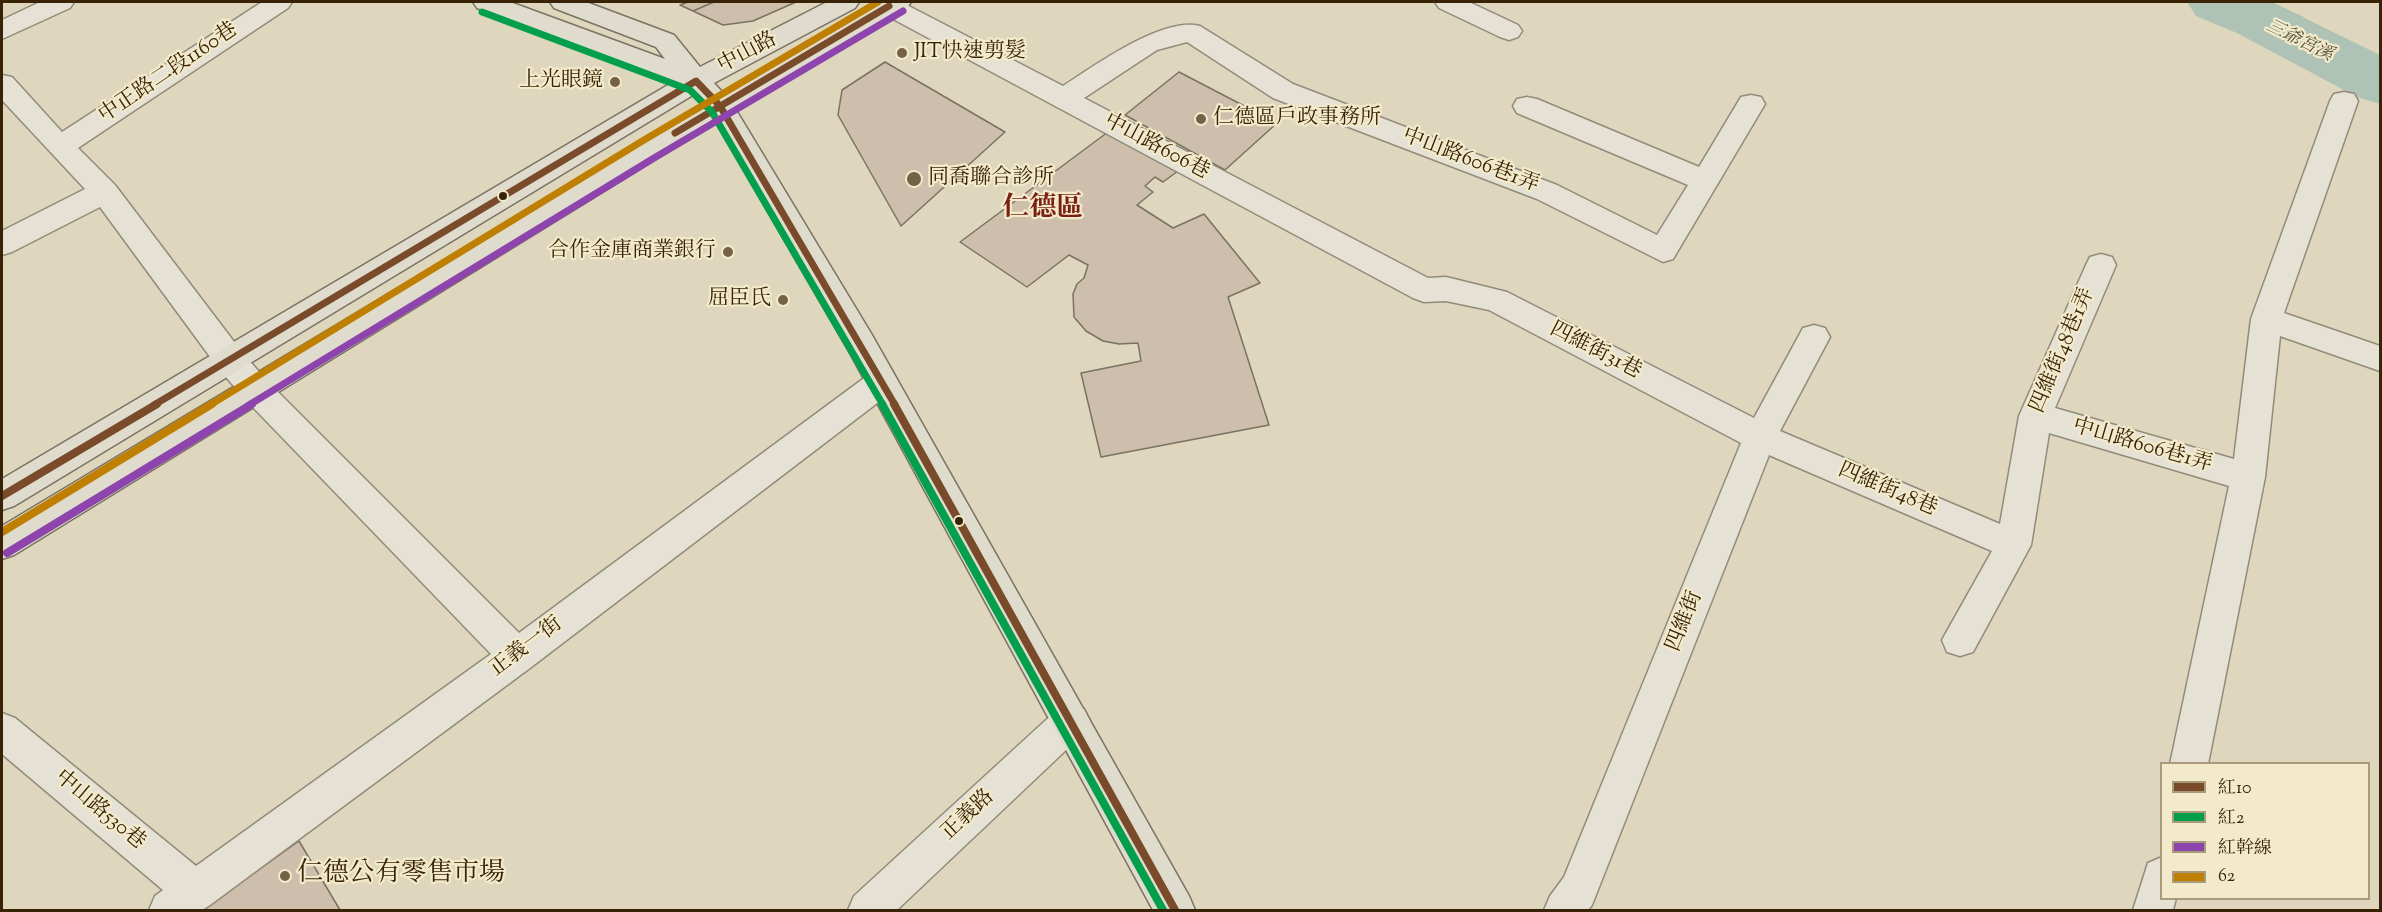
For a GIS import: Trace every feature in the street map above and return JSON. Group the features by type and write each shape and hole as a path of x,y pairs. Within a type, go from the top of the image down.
{"main road":[{"path":"486,2 696,81"},
{"path":"563,2 665,41 696,81 720,106 882,382 1175,910"},
{"name":"中山路","path":"2,496 696,81 846,2"},
{"name":"中山路","path":"2,544 720,106 894,4"}],"street":[{"path":"2,30 61,2"},
{"name":"中正路二段1160巷","path":"60,147 279,2"},
{"path":"1448,2 1509,32"},
{"name":"中山路606巷","path":"894,4 1063,99 1424,290"},
{"name":"中山路606巷1弄","path":"1063,99 1148,44 1191,32 1283,91 1548,192 1663,251 1751,104"},
{"path":"2,84 105,192 230,360 256,390 517,656"},
{"path":"2188,762 2248,477 2266,319 2343,101"},
{"path":"1527,106 1705,181"},
{"path":"2,244 105,192"},
{"name":"四維街48巷1弄","path":"2014,545 2035,416 2101,265"},
{"name":"四維街31巷","path":"1424,290 1446,289 1496,300 1760,437"},
{"path":"2266,319 2380,359"},
{"name":"四維街","path":"1564,910 1578,891 1760,437 1814,337"},
{"name":"正義一街","path":"182,901 517,656 882,382"},
{"name":"中山路606巷1弄","path":"2035,416 2248,477"},
{"name":"四維街48巷","path":"1760,437 2014,545"},
{"path":"1960,640 2014,545"},
{"name":"正義路","path":"868,910 1071,721"},
{"name":"中山路530巷","path":"2,730 182,901"},
{"path":"2153,910 2160,884"}],"shaded area":[{"path":"2188,2 2270,2 2304,17 2278,37"}],"building":[{"path":"688,2 714,2 693,11 680,5"},
{"path":"714,2 796,2 753,21 723,25 693,11"},
{"name":"同喬聯合診所","path":"885,62 1005,132 901,226 838,115 842,90"},
{"name":"仁德區戶政事務所","path":"1179,72 1277,123 1225,170 1125,115"},
{"path":"1112,129 1178,171 1163,182 1155,177 1145,186 1153,192 1137,205 1173,228 1204,214 1260,283 1228,297 1269,425 1101,457 1081,373 1141,361 1138,343 1119,344 1103,341 1086,331 1074,317 1073,294 1077,284 1084,278 1088,265 1069,255 1027,287 960,242"},
{"name":"仁德公有零售市場","path":"299,841 340,910 202,910"}],"waterway":[{"name":"三爺宮溪","path":"2217,2 2259,19 2380,82"}],"transit line":[{"name":"62","path":"2,532 644,140 878,2"},
{"name":"紅10","path":"675,133 889,6"},
{"name":"紅幹線","path":"7,553 654,158 903,11"},
{"name":"紅2","path":"482,12 690,90 712,112 852,349 1163,910"},
{"name":"紅10","path":"2,496 696,81 720,106 861,344 1175,910"}],"place":[{"name":"JIT快速剪髮","path":"902,53"},
{"name":"上光眼鏡","path":"615,82"},
{"name":"仁德區戶政事務所","path":"1201,119"},
{"name":"同喬聯合診所","path":"914,179"},
{"name":"合作金庫商業銀行","path":"728,252"},
{"name":"屈臣氏","path":"783,300"},
{"name":"仁德公有零售市場","path":"285,876"}],"district":[{"name":"仁德區","path":"1043,210"}]}
